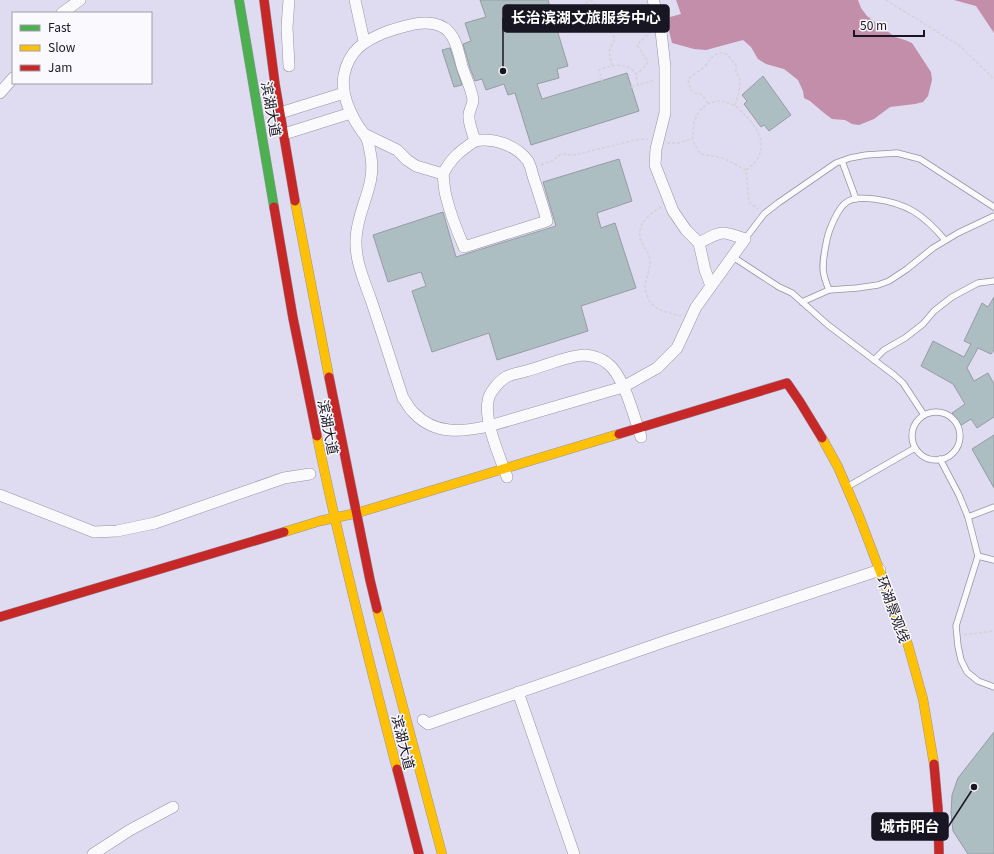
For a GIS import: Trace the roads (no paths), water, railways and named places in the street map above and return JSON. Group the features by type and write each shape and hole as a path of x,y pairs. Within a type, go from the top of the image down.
{"main road":[{"name":"滨湖大道","path":"240,0 294,318 333,525 419,854"},
{"name":"滨湖大道","path":"264,0 280,113 300,232 372,587 442,854"},
{"name":"环湖景观线","path":"641,435 787,383 790,392 827,446 847,487 880,570 909,650 924,704 937,782 940,821 939,854"},
{"path":"0,617 333,525 641,435"},
{"path":"510,474 536,469"},
{"path":"358,517 485,484"}],"street":[{"path":"63,12 80,0"},
{"path":"289,0 287,27 289,66"},
{"path":"355,0 364,42"},
{"path":"653,0 662,36 665,77 665,113 656,149 655,165 673,211 686,230 699,244 705,270 711,286"},
{"path":"475,141 468,117 473,100 455,40 449,31 430,23 421,23 386,32 364,42 349,60 344,76 344,93 351,113 367,140 372,166 371,180 357,228 356,240 359,267 403,398 412,412 422,421 435,428 468,431 489,426 623,387 657,368 676,348 696,307 745,239 726,232 717,233 699,244"},
{"path":"0,93 12,79"},
{"path":"280,113 344,93"},
{"path":"284,134 351,113"},
{"path":"364,134 397,150 407,160 416,166 443,174"},
{"path":"475,141 490,141 511,147 520,153 528,162 547,221 464,247 449,207 443,174 450,161 459,152 475,141"},
{"path":"510,474 489,426 487,412 488,400 496,386 506,377 584,355 598,357 608,364 617,374 641,435"},
{"path":"0,495 94,532 117,531 155,523 284,478 310,474"},
{"path":"423,720 428,724 669,640 880,570"},
{"path":"518,692 574,854"},
{"path":"93,854 130,830 173,807"}],"lane":[{"path":"745,239 764,214 804,185 836,163 866,155 897,153 920,159 994,207"},
{"path":"842,161 856,199"},
{"path":"829,290 823,274 825,250 830,228 846,202 866,198 889,201 915,212 931,224 945,240"},
{"path":"802,302 829,290 878,285 889,281 945,240 994,216"},
{"path":"733,257 792,293 828,325 903,383 924,415"},
{"path":"874,360 884,350 905,338 923,324 934,311 952,297 978,283 994,281"},
{"path":"934,412 942,413 955,421 960,435 959,443 950,455 943,459 935,460 927,458 920,454 915,448 912,440 912,432 915,424 924,415 934,412"},
{"path":"847,487 915,448"},
{"path":"940,459 959,495 968,517 978,556 956,626 961,660 967,672 978,682 994,687"},
{"path":"968,517 994,507"},
{"path":"978,556 994,560"}],"place":[{"name":"长治滨湖文旅服务中心","path":"503,71"},
{"name":"城市阳台","path":"974,787"}]}
